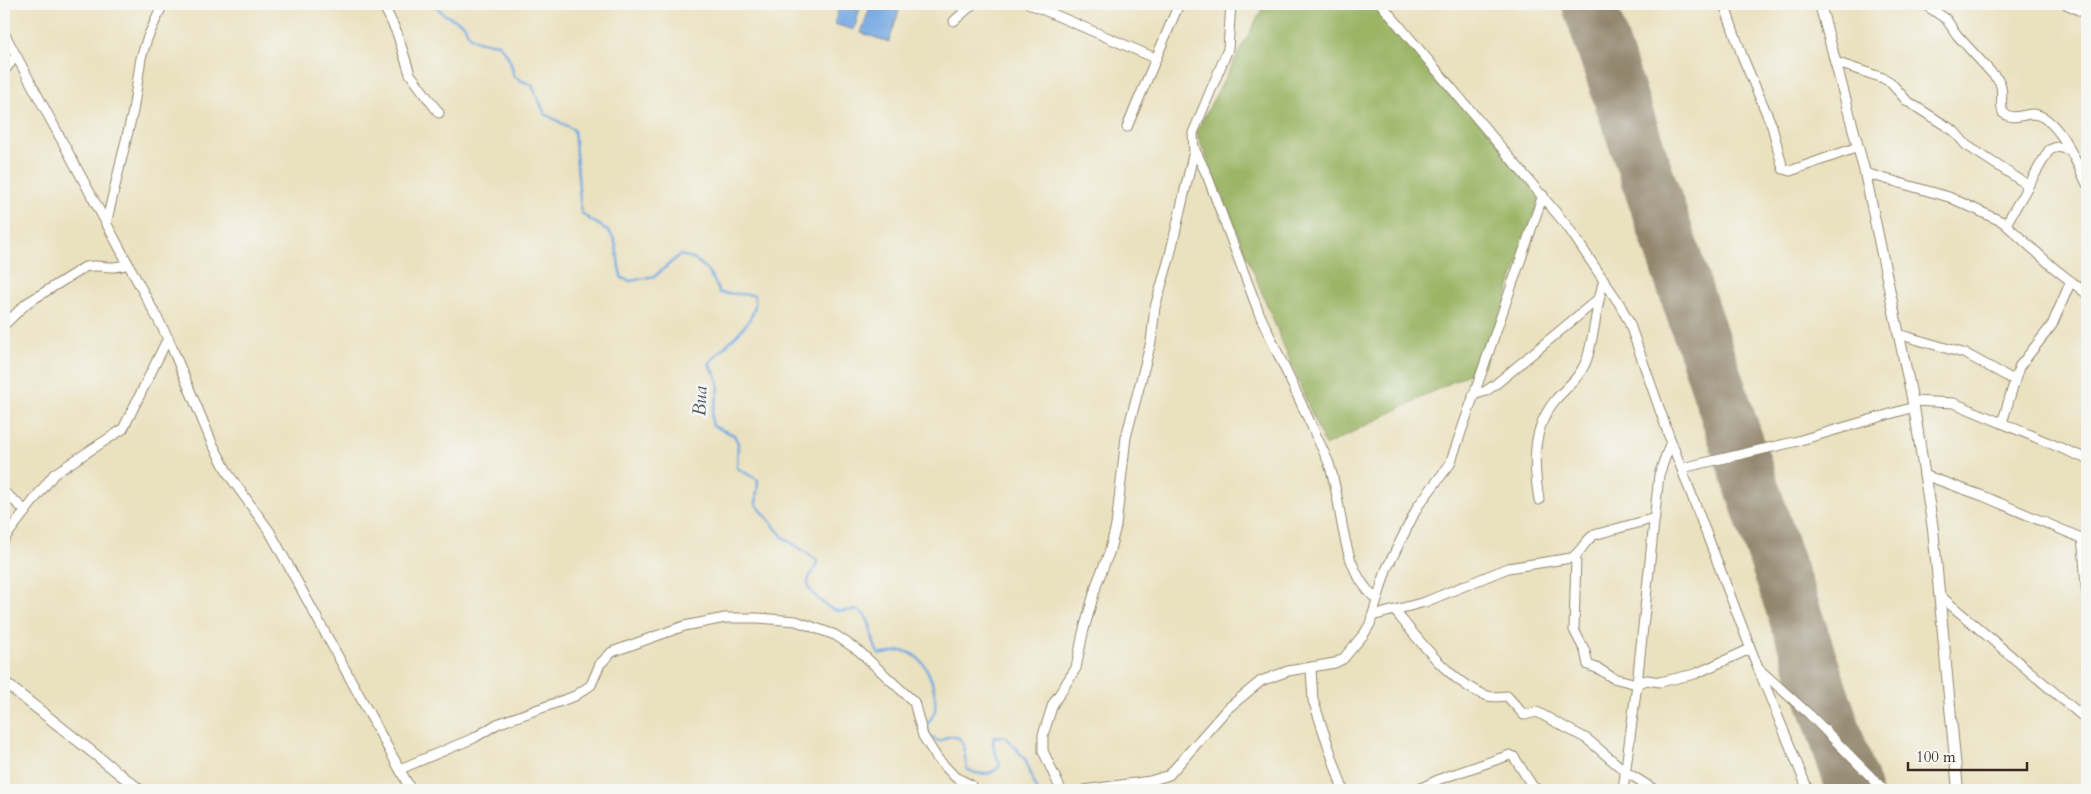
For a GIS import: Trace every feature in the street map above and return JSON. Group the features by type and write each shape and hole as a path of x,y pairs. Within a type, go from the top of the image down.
{"street":[{"path":"106,224 133,110 141,58 147,39 163,4"},
{"path":"383,4 397,32 410,74 440,113"},
{"path":"954,21 973,4"},
{"path":"1030,4 1155,58"},
{"path":"1127,127 1179,4"},
{"path":"1061,790 1043,751 1043,735 1053,704 1076,668 1097,583 1109,553 1116,526 1126,437 1151,342 1156,301 1169,258 1194,147 1193,133 1228,48 1231,4"},
{"path":"1381,4 1574,234 1629,322 1671,441 1750,649 1808,790"},
{"path":"1724,4 1743,58 1772,126 1783,169 1790,170 1858,147"},
{"path":"1820,4 1865,173 1913,404 1933,529 1958,790"},
{"path":"1924,4 1946,19 1957,35 1999,80 2002,86 2001,108 2003,113 2016,118 2034,114 2050,121 2059,132 2087,184"},
{"path":"2066,4 2087,14"},
{"path":"4,33 168,338 212,443 229,475 270,532 411,790"},
{"path":"4,71 16,56"},
{"path":"1835,62 1890,82 1907,101 1954,131 1966,145 2028,185"},
{"path":"1194,147 1207,176 1237,261 1259,313 1333,475 1342,530 1354,568 1362,583 1377,600"},
{"path":"2006,224 2049,150 2057,147 2069,150"},
{"path":"1865,173 1949,197 2006,224 2018,237 2087,294"},
{"path":"1084,790 1150,781 1170,775 1227,709 1261,681 1288,671 1310,669 1336,663 1343,659 1364,634 1372,616 1386,570 1418,506 1450,464 1543,195"},
{"path":"4,326 27,303 85,267 91,265 116,268 128,264"},
{"path":"1538,500 1533,462 1540,426 1548,409 1582,370 1587,358 1597,300 1604,280"},
{"path":"2002,423 2019,367 2052,325 2071,281"},
{"path":"1473,395 1486,391 1496,384 1597,300"},
{"path":"1898,334 1966,354 2014,380"},
{"path":"4,539 54,474 123,428 168,338"},
{"path":"1682,468 1794,442 1913,404 1954,403 2087,460"},
{"path":"1623,790 1637,684 1660,469 1671,441"},
{"path":"1924,475 1984,496 2084,538 2083,561 2087,594"},
{"path":"4,492 26,511"},
{"path":"1372,616 1426,602 1508,568 1570,558 1576,555 1586,541 1594,535 1655,518"},
{"path":"1576,555 1574,630 1585,651 1586,662 1613,678 1637,684 1647,680 1660,682 1695,674 1750,649"},
{"path":"1939,595 2087,720"},
{"path":"1395,611 1446,670 1488,696 1507,696 1524,715 1537,712 1587,739 1626,772 1655,790"},
{"path":"400,769 440,754 497,724 575,696 591,685 600,664 612,652 684,626 725,618 758,618 796,621 835,635 860,652 914,702 923,736 937,758 955,777 971,785"},
{"path":"1758,668 1810,715 1884,790"},
{"path":"1310,669 1313,700 1344,790"},
{"path":"4,682 140,790"},
{"path":"1417,790 1510,755 1514,757 1532,789"}],"green space":[{"path":"1265,4 1379,4 1541,193 1484,366 1325,446 1196,132"}],"water":[{"path":"840,4 861,4 854,30 834,24"},
{"path":"871,4 901,4 889,42 861,33"}],"waterway":[{"name":"Bua","path":"435,4 444,14 464,24 469,35 475,40 499,44 511,63 513,74 518,79 532,85 545,114 574,130 581,212 612,236 616,246 622,278 630,281 655,276 680,255 695,260 705,268 720,293 754,295 755,305 747,323 709,364 719,384 712,414 713,426 734,435 738,443 737,468 758,480 756,504 783,537 817,560 817,564 808,581 809,588 815,596 834,610 856,610 861,612 868,621 874,644 879,654 902,651 911,654 924,666 932,683 935,702 935,710 927,727 930,737 941,741 951,736 959,738 963,745 967,769 980,774 989,773 1000,765 993,745 994,736 1006,737 1025,759 1037,790"}],"runway":[{"path":"1589,4 1854,790"}]}
